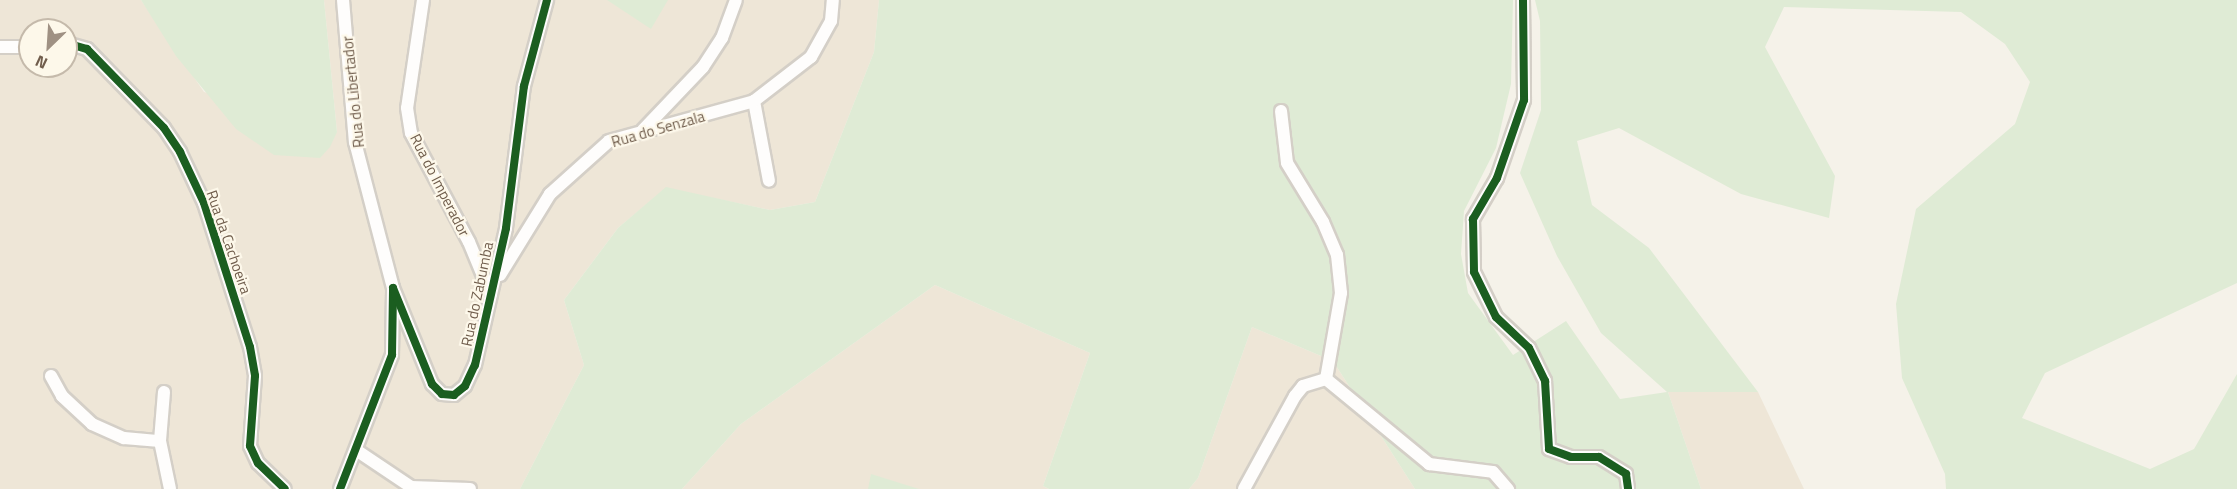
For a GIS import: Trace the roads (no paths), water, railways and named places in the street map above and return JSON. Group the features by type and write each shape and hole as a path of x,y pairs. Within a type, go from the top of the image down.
{"street":[{"name":"Rua do Libertador","path":"343,0 355,142 393,288"},
{"name":"Rua do Imperador","path":"423,0 409,86 411,133 470,242 492,289"},
{"name":"Rua do Zabumba","path":"393,288 432,384 442,394 454,395 465,386 475,365 492,289 524,86 547,0"},
{"path":"643,130 703,67 722,38 736,0"},
{"name":"Rua do Senzala","path":"492,289 550,194 609,141 643,130 665,128 754,101 812,57 831,21 833,0"},
{"path":"1523,0 1524,100 1497,178 1473,219 1474,272 1496,317 1529,348 1545,381 1549,449 1571,457 1599,457 1626,474 1628,489"},
{"name":"Rua da Cachoeira","path":"78,46 87,49 164,128 180,152 204,204 250,347 255,376 250,446 258,463 285,489"},
{"path":"0,47 18,47"},
{"path":"754,101 769,181"},
{"path":"1281,111 1287,163 1323,222 1337,255 1341,293 1326,380"},
{"path":"340,489 392,355 393,288"},
{"path":"51,376 62,396 92,424 123,438 160,441"},
{"path":"1244,489 1295,396 1303,386 1326,380"},
{"path":"1326,380 1429,464 1493,472 1508,489"},
{"path":"164,392 160,441 170,489"},
{"path":"356,450 411,487 470,489"}]}
